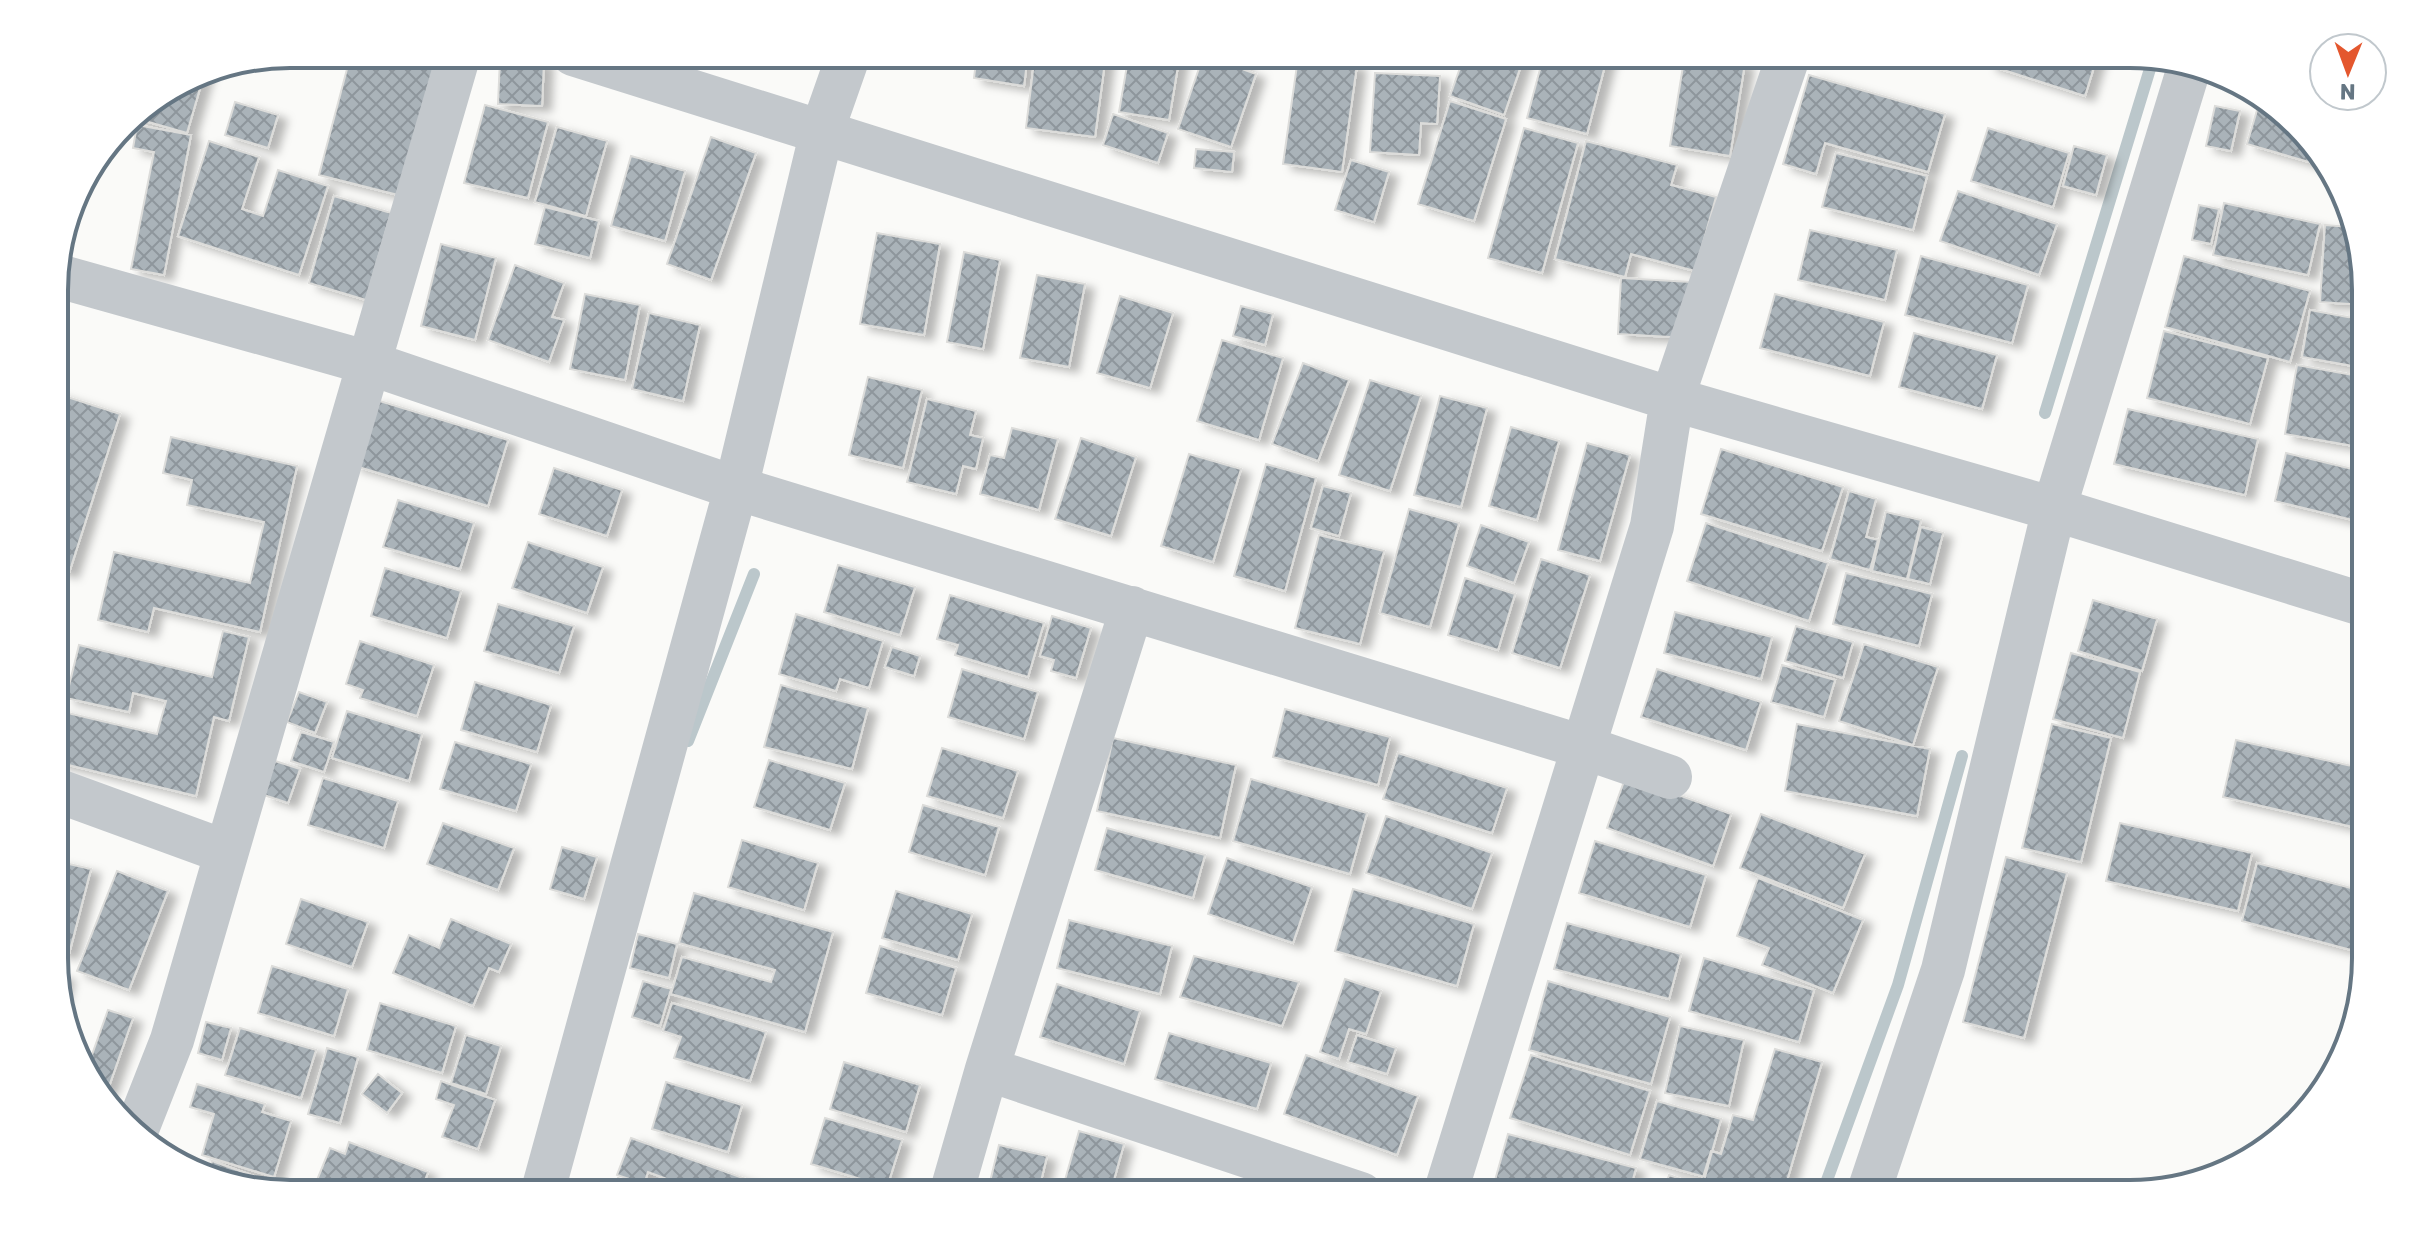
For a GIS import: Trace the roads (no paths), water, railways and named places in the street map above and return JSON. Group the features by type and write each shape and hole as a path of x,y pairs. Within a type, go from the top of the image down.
{"street":[{"path":"140,1121 172,1040 455,68"},
{"path":"618,68 1672,399 2054,509 2352,601"},
{"path":"546,1180 736,488 822,131 844,68"},
{"path":"1449,1180 1652,526 1672,399 1784,68"},
{"path":"1873,1180 1943,970 2054,509 2187,76"},
{"path":"68,279 369,363 736,488 1583,747 1670,777"},
{"path":"955,1180 1132,608"},
{"path":"68,794 226,852"},
{"path":"987,1069 1319,1180"}],"waterway":[{"path":"2045,413 2150,69"},
{"path":"688,741 754,574"},
{"path":"1827,1180 1898,985 1962,756"}]}
